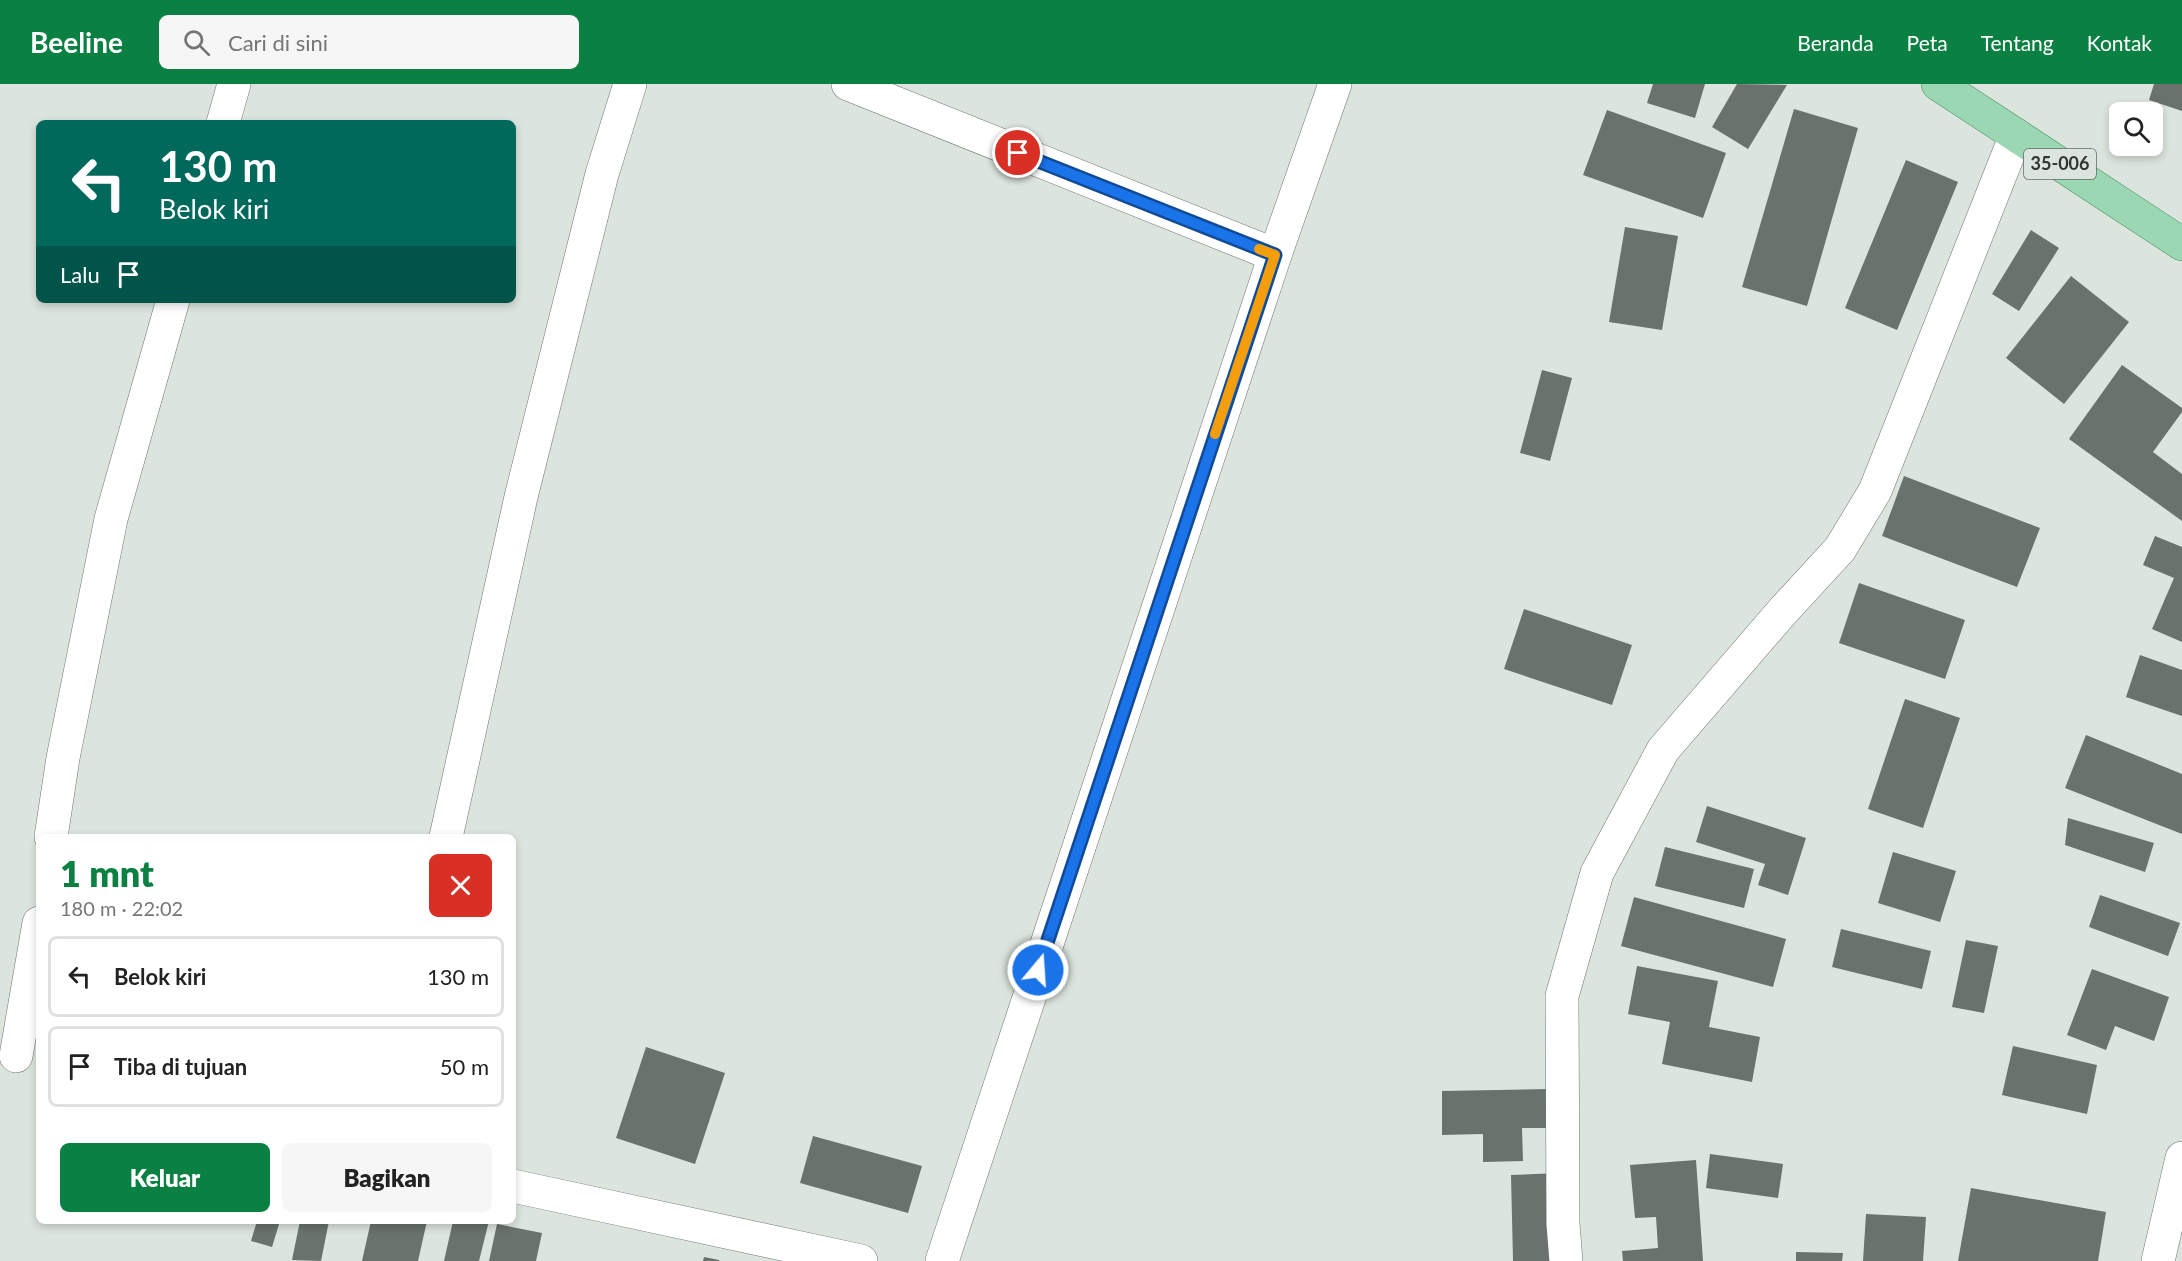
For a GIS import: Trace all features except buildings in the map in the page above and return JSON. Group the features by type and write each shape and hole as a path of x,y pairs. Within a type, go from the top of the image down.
{"main road":[{"name":"35-006","path":"1938,84 2182,244"}],"street":[{"path":"224,120 234,84"},
{"path":"447,834 522,497 602,174 630,84"},
{"path":"848,84 1275,255"},
{"path":"942,1261 1275,255 1335,84"},
{"path":"1566,1261 1563,1224 1562,996 1597,873 1663,750 1782,612 1840,549 1875,491 2016,135"},
{"path":"51,834 63,758 111,519 172,303"},
{"path":"18,1057 36,942"},
{"path":"2158,1261 2182,1158"},
{"path":"516,1187 861,1261"}],"slow traffic":[{"path":"1215,434 1275,255 1259,249"}],"route":[{"path":"1018,153 1275,255 1038,970"}]}
